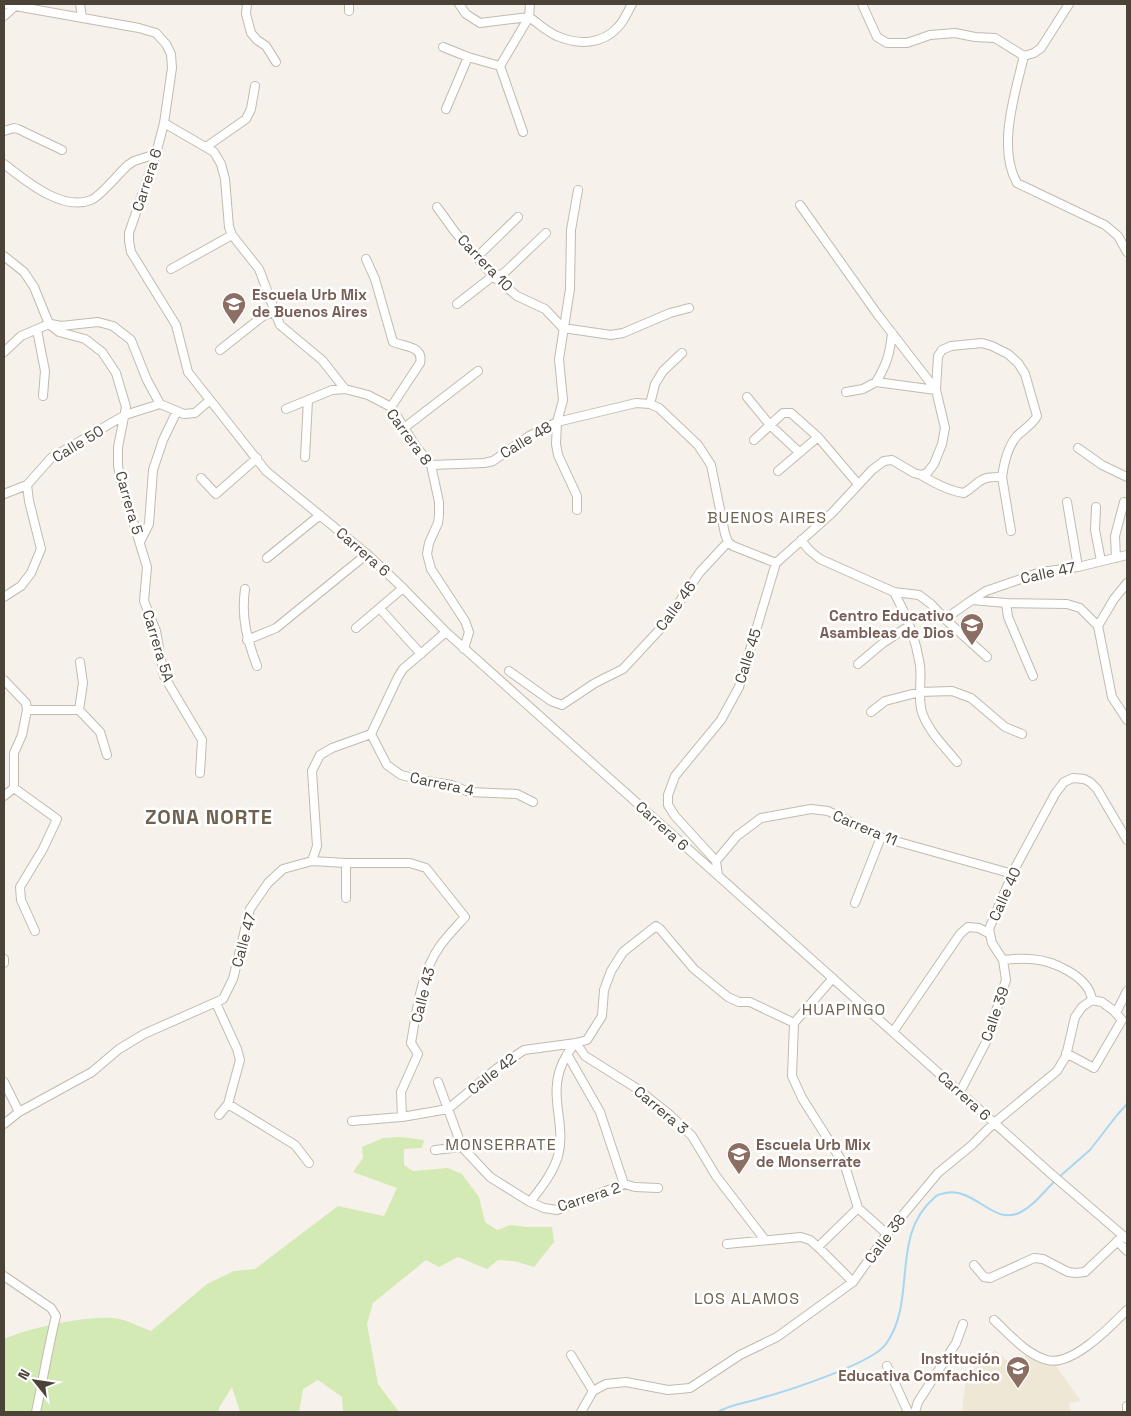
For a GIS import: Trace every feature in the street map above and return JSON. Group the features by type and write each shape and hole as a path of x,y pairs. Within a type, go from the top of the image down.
{"street":[{"name":"Carrera 6","path":"4,4 156,33 166,44 171,54 172,68 164,123 156,154 129,233 131,252 176,325 188,372 266,471 367,554 446,632 1123,1239 1127,1251"},
{"path":"80,4 82,18"},
{"path":"247,4 246,14 251,33 266,46 276,62"},
{"path":"459,4 466,14 480,23 528,16 556,36 583,44 611,34 620,26 632,4"},
{"path":"523,132 500,66 528,16 530,4"},
{"path":"862,4 877,37 887,43 907,43 930,35 955,33 995,38 1024,56 1034,53 1041,48 1069,4"},
{"path":"4,16 14,7"},
{"path":"443,47 468,57 500,66"},
{"path":"1024,56 1010,115 1008,155 1012,175 1017,183 1105,225 1118,236 1127,252"},
{"path":"446,109 468,57"},
{"path":"206,147 246,119 251,109 255,86"},
{"path":"164,123 214,152 222,164 229,227 232,235 258,269 280,326 322,360 344,389"},
{"path":"6,130 18,129 62,150"},
{"path":"4,164 35,188 67,201 80,202 92,200 134,161 156,154"},
{"path":"577,510 577,496 558,455 556,444 557,422 563,400 559,359 570,289 572,230 578,190"},
{"path":"800,205 878,315 936,390"},
{"name":"Carrera 10","path":"437,207 455,232 493,276 517,296 544,309 563,328"},
{"path":"476,257 518,218"},
{"path":"457,304 493,276 503,274 546,233"},
{"path":"171,269 232,235"},
{"path":"4,256 24,272 34,288 49,324"},
{"path":"366,259 375,279 394,342 410,346 420,354 421,358 420,364 391,407"},
{"path":"563,328 611,335 623,333 670,313 689,308"},
{"path":"220,350 263,316 274,312"},
{"path":"4,352 21,336 49,324 61,326 98,322 113,326 131,340 147,380 160,404 184,414 195,413 210,400"},
{"name":"Carrera 5","path":"49,324 59,332 85,339 102,352 116,373 124,398 125,415 118,447 118,466 140,542"},
{"path":"37,330 45,371 43,396"},
{"path":"846,392 863,390 876,382 884,369 890,352 892,333"},
{"path":"921,475 927,473 934,464 942,444 945,428 936,390 938,356 942,350 951,346 982,343 1008,354 1018,363 1025,374 1037,416 1035,420 1015,437 1007,454 1002,476 1011,531"},
{"path":"682,353 663,371 655,384 650,404 659,408 698,445 711,465 728,542 733,546 776,563 832,513 858,484 884,461 892,460 931,481 964,493 988,476 1002,476"},
{"path":"404,428 478,371"},
{"path":"876,382 936,390"},
{"path":"286,409 332,390 344,389"},
{"name":"Carrera 8","path":"344,389 368,395 391,407 431,465 439,502 439,515 427,554 431,569 465,621 469,632 464,648"},
{"path":"746,397 770,425 798,452"},
{"path":"305,457 308,400"},
{"name":"Calle 50","path":"4,494 27,485 51,458 125,415 160,404"},
{"name":"Calle 48","path":"431,465 493,461 529,436 557,422 636,404 650,404"},
{"name":"Carrera 5","path":"140,542 149,524 153,470 163,440 177,411"},
{"path":"754,440 783,413 789,412 818,437 858,484"},
{"path":"778,470 818,437"},
{"path":"1078,448 1102,465 1127,477"},
{"path":"201,478 216,494 257,458"},
{"path":"4,597 21,586 31,573 41,549 27,485"},
{"path":"1067,502 1078,568"},
{"path":"1116,558 1115,536 1124,502"},
{"path":"1096,507 1095,530 1101,560"},
{"path":"267,558 320,515"},
{"path":"801,540 820,559 894,592 919,596 931,604 945,620 988,656"},
{"name":"Carrera 5A","path":"140,542 147,566 144,601 156,631 164,676 202,740 200,773"},
{"name":"Calle 46","path":"509,671 551,701 562,705 595,683 623,669 662,628 700,572 728,542"},
{"path":"247,640 276,628 367,554"},
{"name":"Calle 47","path":"945,620 986,591 1041,572 1078,568 1127,554"},
{"name":"Calle 45","path":"716,861 675,816 668,805 668,795 675,776 721,720 739,687 776,563"},
{"path":"1098,626 1114,599 1127,583"},
{"path":"356,628 403,588"},
{"path":"245,589 242,607 247,640 257,666"},
{"path":"894,592 909,626 920,665 922,713 930,730 957,762"},
{"path":"972,600 1074,605 1080,608 1098,626 1112,697 1127,720"},
{"path":"1006,603 1008,617 1033,676"},
{"path":"383,612 421,654"},
{"path":"858,664 883,643 909,626"},
{"path":"312,861 317,846 312,771 320,755 332,748 371,734 403,670 446,632"},
{"path":"79,710 83,683 80,662"},
{"path":"4,680 26,703 27,710 22,735 14,753 14,788"},
{"path":"870,712 885,701 920,692 952,691 971,698 1005,727 1022,734"},
{"path":"27,710 79,710 100,732 107,756"},
{"name":"Carrera 4","path":"371,734 387,765 401,774 426,781 452,785 469,792 517,794 533,802"},
{"name":"Calle 40","path":"892,1032 960,934 968,927 979,928 990,934 990,929 1013,874 1055,794 1064,782 1073,778 1084,779 1090,782 1097,789 1127,840"},
{"path":"4,796 14,788"},
{"path":"14,788 57,819 43,850 20,887 21,900 35,931"},
{"name":"Carrera 11","path":"716,861 737,836 761,818 810,809 828,811 881,837 1013,874"},
{"path":"855,903 881,837"},
{"name":"Calle 47","path":"4,1124 19,1112 92,1072 119,1050 144,1034 223,999 234,979 250,909 268,883 283,869 312,861 410,864 426,868 466,916"},
{"path":"716,861 718,875"},
{"path":"346,863 346,898"},
{"name":"Calle 43","path":"402,1117 402,1092 418,1054 411,1043 422,982 440,945 466,916"},
{"name":"Calle 42","path":"352,1121 402,1117 448,1109 496,1069 524,1050 587,1040 596,1029 602,1016 604,990 611,971 623,952 656,926 694,968 728,997 739,1002 750,1002 794,1023"},
{"name":"Calle 39","path":"960,1092 986,1042 1006,980 1003,960 992,942 990,934"},
{"path":"4,958 4,963"},
{"path":"1003,960 1031,959 1062,967 1080,979 1091,992 1092,1000 1102,1002 1122,1020 1094,1068 1066,1053"},
{"path":"833,978 794,1023 792,1076 802,1098 846,1166 858,1208 888,1234"},
{"path":"1114,1011 1118,1009 1127,991"},
{"name":"Calle 38","path":"593,1391 606,1384 626,1382 668,1390 690,1388 740,1355 777,1337 853,1282 888,1234 938,1173 972,1145 994,1123 1057,1071 1066,1053 1075,1017 1082,1007 1092,1000"},
{"path":"216,1003 240,1060 228,1104 219,1115"},
{"path":"530,1202 546,1180 558,1156 560,1140 556,1087 558,1074 570,1048 576,1043"},
{"name":"Carrera 3","path":"576,1043 585,1056 636,1088 670,1115 692,1136 716,1176 765,1240"},
{"path":"567,1054 600,1112 624,1184"},
{"path":"4,1082 19,1112"},
{"name":"Carrera 2","path":"438,1082 462,1147 490,1177 530,1202 544,1208 557,1210 624,1184 635,1187 658,1188"},
{"path":"228,1104 295,1144 308,1163"},
{"path":"435,1150 462,1147"},
{"path":"818,1247 858,1208"},
{"path":"727,1244 801,1237 810,1240 853,1282"},
{"path":"974,1265 984,1277 990,1278 1034,1258 1043,1259 1076,1274 1085,1272 1123,1239"},
{"path":"4,1276 50,1308 56,1316 48,1343 43,1383 36,1412"},
{"path":"994,1320 1024,1348 1049,1360 1060,1360 1074,1355 1107,1330 1127,1310"},
{"path":"915,1412 918,1402 956,1343 963,1324"},
{"path":"571,1355 593,1391 581,1412"},
{"path":"887,1366 908,1412"},
{"path":"1127,1406 1127,1412"}],"shaded area":[{"name":"Institución Educativa Comfachico","path":"995,1350 1015,1367 1026,1355 1056,1366 1081,1401 1069,1403 1071,1412 962,1412 966,1376"}],"green space":[{"path":"401,1137 424,1140 422,1148 404,1149 404,1165 413,1171 448,1168 462,1174 479,1197 485,1222 497,1230 510,1225 552,1227 554,1242 534,1267 514,1261 498,1260 487,1269 458,1257 439,1267 426,1260 373,1303 367,1324 378,1384 399,1412 343,1412 342,1397 318,1380 303,1389 299,1412 240,1412 232,1387 219,1408 219,1412 4,1412 4,1339 28,1330 58,1323 102,1318 123,1320 151,1331 207,1284 234,1271 255,1269 338,1206 384,1216 397,1188 353,1172 363,1158 362,1147 383,1138"}],"waterway":[{"path":"1059,1177 1090,1150 1127,1104"},
{"path":"718,1412 826,1376 878,1352 886,1344 901,1308 912,1230 921,1213 936,1196 946,1193 966,1195 992,1210 1010,1215 1019,1213 1029,1206 1056,1180"}],"place":[{"name":"Escuela Urb Mix de Buenos Aires","path":"234,325"},
{"name":"Centro Educativo Asambleas de Dios","path":"972,646"},
{"name":"Escuela Urb Mix de Monserrate","path":"739,1175"},
{"name":"Institución Educativa Comfachico","path":"1018,1389"}],"district":[{"name":"BUENOS AIRES","path":"767,517"},
{"name":"ZONA NORTE","path":"209,817"},
{"name":"HUAPINGO","path":"844,1009"},
{"name":"MONSERRATE","path":"501,1144"},
{"name":"LOS ALAMOS","path":"747,1298"}]}
